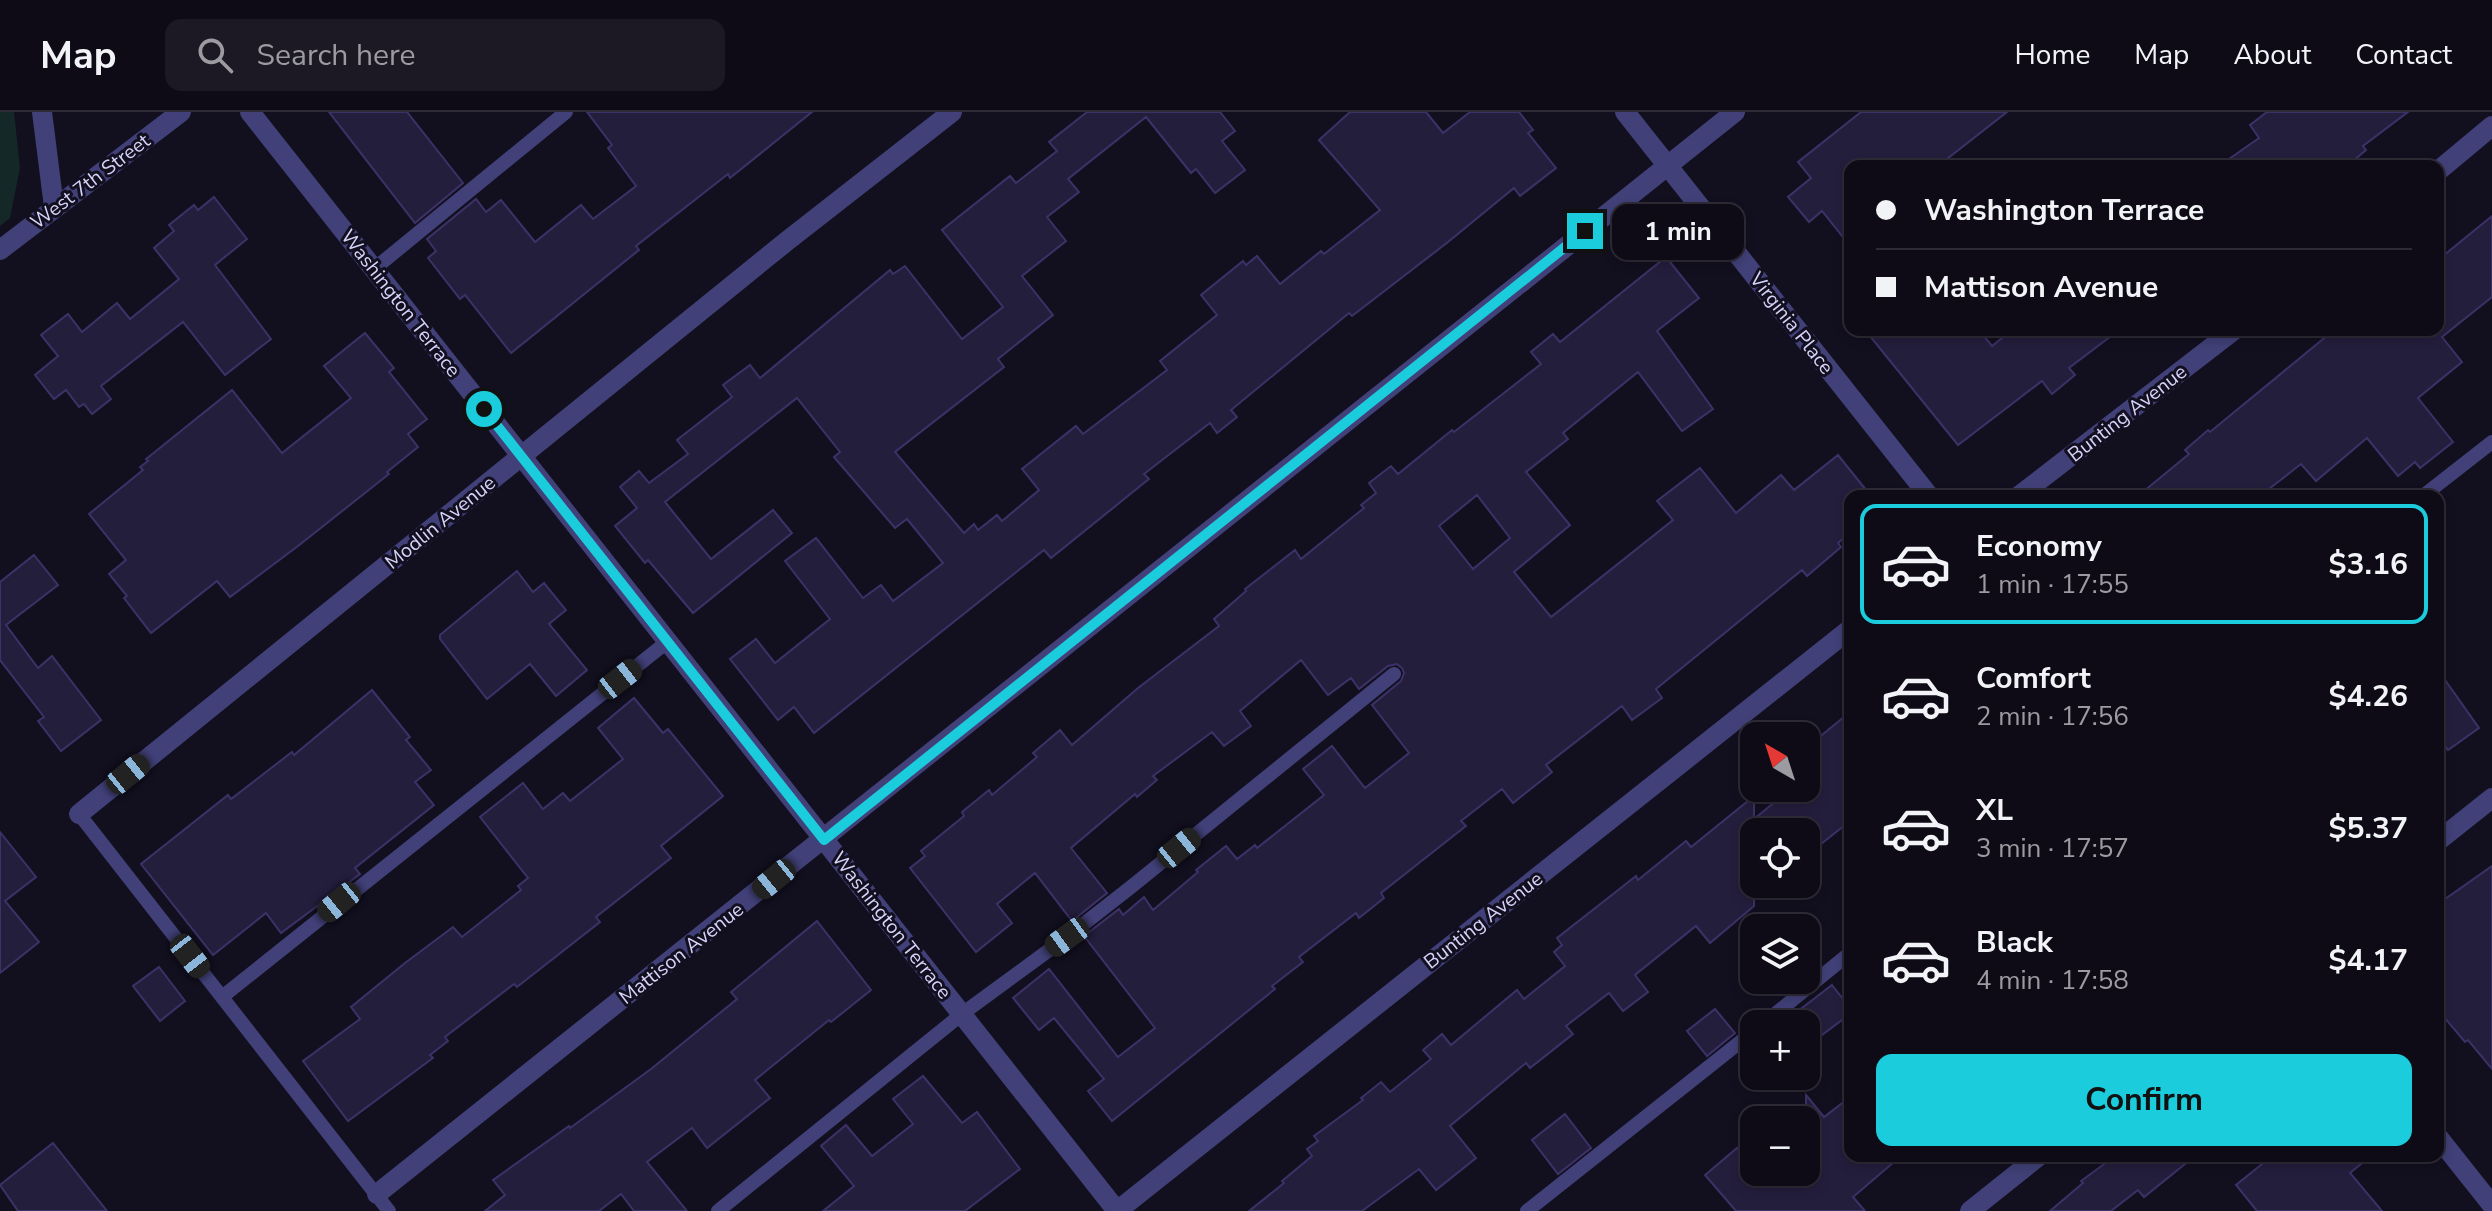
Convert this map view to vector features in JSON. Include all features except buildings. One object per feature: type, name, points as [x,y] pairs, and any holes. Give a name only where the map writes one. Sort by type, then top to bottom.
[{"type":"street","points":[[42,112],[54,207]]},
{"type":"street","name":"West 7th Street","points":[[0,250],[181,112]]},
{"type":"street","name":"Washington Terrace","points":[[250,112],[1117,1211]]},
{"type":"street","name":"Modlin Avenue","points":[[79,814],[787,241],[952,112]]},
{"type":"street","name":"Virginia Place","points":[[1625,112],[1924,490]]},
{"type":"street","name":"Mattison Avenue","points":[[383,1203],[824,840],[1735,112]]},
{"type":"street","points":[[2444,166],[2492,126]]},
{"type":"street","name":"Bunting Avenue","points":[[2027,490],[2226,336]]},
{"type":"street","name":"Bunting Avenue","points":[[1117,1211],[1844,634]]},
{"type":"street","points":[[2444,836],[2492,798]]},
{"type":"street","points":[[2444,1145],[2492,1205]]},
{"type":"street","points":[[1970,1211],[2031,1162]]},
{"type":"lane","points":[[374,269],[566,112]]},
{"type":"lane","points":[[2431,490],[2492,442]]},
{"type":"lane","points":[[222,997],[667,642]]},
{"type":"lane","points":[[718,1211],[962,1014],[1067,937],[1394,674]]},
{"type":"lane","points":[[79,814],[383,1203]]},
{"type":"lane","points":[[1780,1010],[1844,958]]},
{"type":"lane","points":[[1527,1211],[1740,1042]]},
{"type":"green space","points":[[0,112],[14,112],[20,168],[10,218],[0,226]]},
{"type":"route","points":[[484,409],[824,840],[1585,231]]}]
